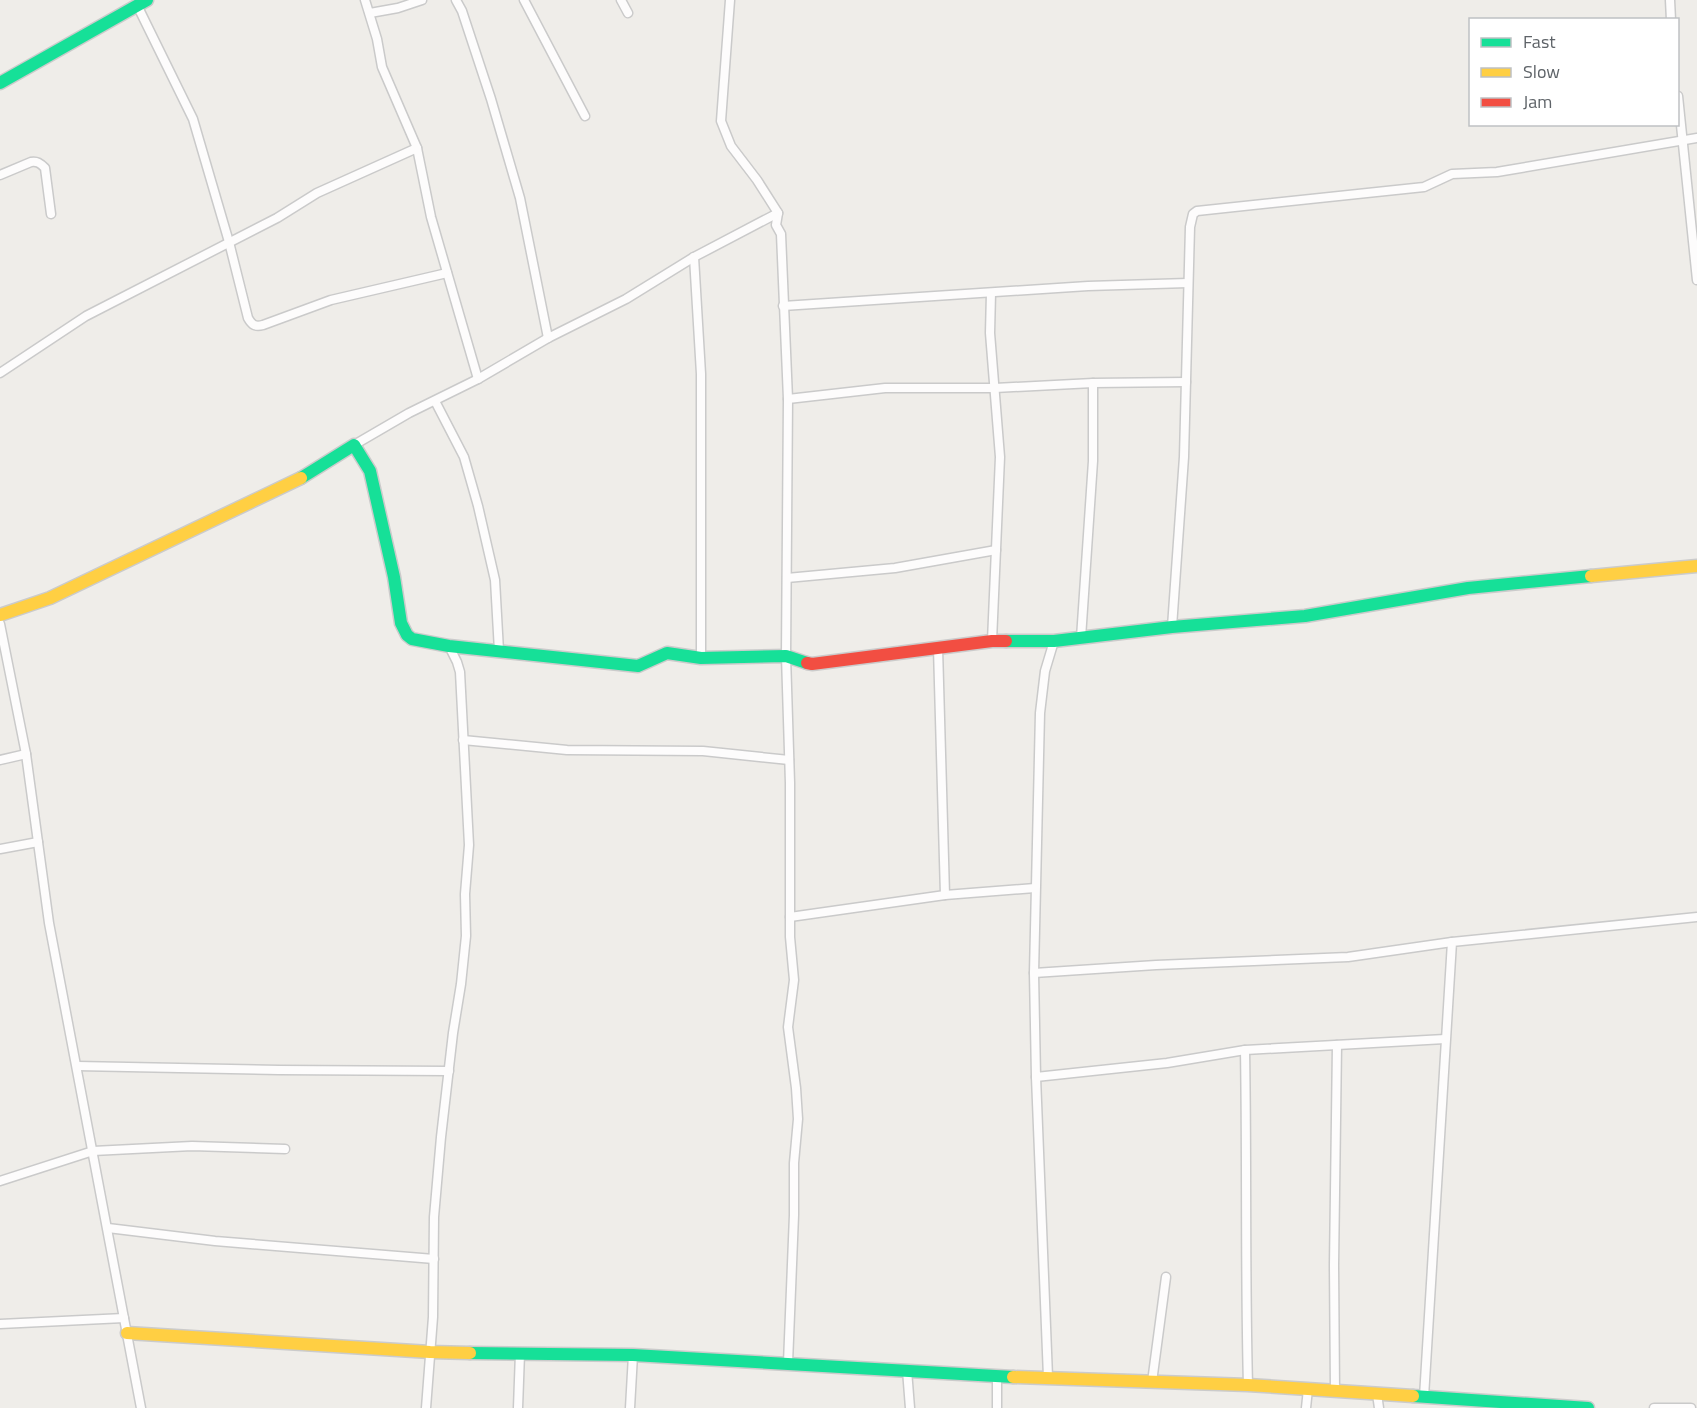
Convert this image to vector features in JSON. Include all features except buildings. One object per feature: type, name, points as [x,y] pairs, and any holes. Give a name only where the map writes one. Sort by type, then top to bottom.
[{"type":"street","points":[[365,0],[377,39],[382,68],[417,148],[431,217],[478,379]]},
{"type":"street","points":[[370,13],[398,8],[422,0]]},
{"type":"street","points":[[456,0],[491,99],[519,198],[548,338]]},
{"type":"street","points":[[524,0],[585,116]]},
{"type":"street","points":[[621,0],[628,13]]},
{"type":"street","points":[[730,0],[721,121],[731,146],[778,213],[776,225],[781,234],[788,399],[786,656],[789,916],[794,980],[788,1028],[798,1119],[794,1163],[788,1363]]},
{"type":"street","points":[[1670,0],[1671,18]]},
{"type":"street","points":[[0,83],[142,3],[193,119],[251,324],[256,326],[331,300],[447,273]]},
{"type":"street","points":[[1679,118],[1697,280]]},
{"type":"street","points":[[1172,627],[1184,457],[1191,219],[1197,211],[1424,187],[1452,174],[1497,172],[1697,138]]},
{"type":"street","points":[[0,374],[86,316],[277,218],[317,193],[417,148]]},
{"type":"street","points":[[0,175],[31,162],[36,162],[45,168],[51,214]]},
{"type":"street","points":[[0,615],[50,598],[306,476],[409,413],[478,379],[548,338],[626,299],[694,257],[778,213]]},
{"type":"street","points":[[694,257],[701,374],[701,658]]},
{"type":"street","points":[[783,306],[1188,283]]},
{"type":"street","points":[[991,293],[990,333],[1000,457],[992,641]]},
{"type":"street","points":[[788,399],[885,388],[994,388],[1093,383],[1186,382]]},
{"type":"street","points":[[1081,638],[1093,461],[1093,383]]},
{"type":"street","points":[[435,401],[464,457],[478,506],[495,579],[499,651]]},
{"type":"street","points":[[354,445],[370,471],[394,577],[401,623],[404,631],[412,639],[449,646],[638,666],[667,653],[701,658],[786,656],[812,663],[992,641],[1054,641],[1172,627],[1305,616],[1468,588],[1697,566]]},
{"type":"street","points":[[787,578],[895,568],[996,550]]},
{"type":"street","points":[[0,624],[26,754],[49,923],[141,1408]]},
{"type":"street","points":[[1048,1377],[1034,973],[1040,713],[1045,671],[1054,641]]},
{"type":"street","points":[[426,1408],[434,1217],[466,936],[465,894],[469,845],[460,672],[458,662],[449,646]]},
{"type":"street","points":[[938,648],[945,895]]},
{"type":"street","points":[[463,740],[567,750],[703,751],[789,760]]},
{"type":"street","points":[[0,760],[26,754]]},
{"type":"street","points":[[0,849],[38,842]]},
{"type":"street","points":[[789,916],[945,895],[1035,888]]},
{"type":"street","points":[[1034,973],[1348,957],[1452,942],[1697,917]]},
{"type":"street","points":[[1424,1397],[1452,942]]},
{"type":"street","points":[[1036,1077],[1167,1063],[1245,1050],[1445,1039]]},
{"type":"street","points":[[1335,1391],[1337,1045]]},
{"type":"street","points":[[1245,1050],[1247,1172],[1245,1280],[1248,1385]]},
{"type":"street","points":[[77,1066],[449,1071]]},
{"type":"street","points":[[0,1181],[93,1151],[192,1146],[285,1149]]},
{"type":"street","points":[[108,1228],[215,1241],[434,1259]]},
{"type":"street","points":[[1152,1382],[1166,1277]]},
{"type":"street","points":[[0,1324],[124,1318]]},
{"type":"street","points":[[127,1333],[430,1352],[633,1355],[997,1377],[1248,1385],[1424,1397],[1473,1404],[1588,1408]]},
{"type":"street","points":[[518,1408],[520,1353]]},
{"type":"street","points":[[630,1408],[633,1355]]},
{"type":"street","points":[[907,1370],[910,1408]]},
{"type":"street","points":[[997,1377],[997,1408]]},
{"type":"street","points":[[1306,1408],[1308,1389]]},
{"type":"street","points":[[1377,1394],[1379,1408]]},
{"type":"street","points":[[1660,1408],[1691,1408]]},
{"type":"traffic: fast","points":[[0,83],[147,0]]},
{"type":"traffic: fast","points":[[301,478],[354,445],[370,471],[394,577],[401,623],[407,635],[412,639],[449,646],[638,666],[667,653],[701,658],[786,656],[807,663]]},
{"type":"traffic: fast","points":[[1006,641],[1054,641],[1172,627],[1305,616],[1468,588],[1591,576]]},
{"type":"traffic: fast","points":[[470,1353],[633,1355],[1013,1377]]},
{"type":"traffic: fast","points":[[1413,1396],[1588,1408]]},
{"type":"traffic: slow","points":[[0,615],[50,598],[301,478]]},
{"type":"traffic: slow","points":[[1591,576],[1697,566]]},
{"type":"traffic: slow","points":[[127,1333],[470,1353]]},
{"type":"traffic: slow","points":[[1013,1377],[1248,1385],[1413,1396]]},
{"type":"traffic: jam","points":[[807,663],[1006,641]]}]
